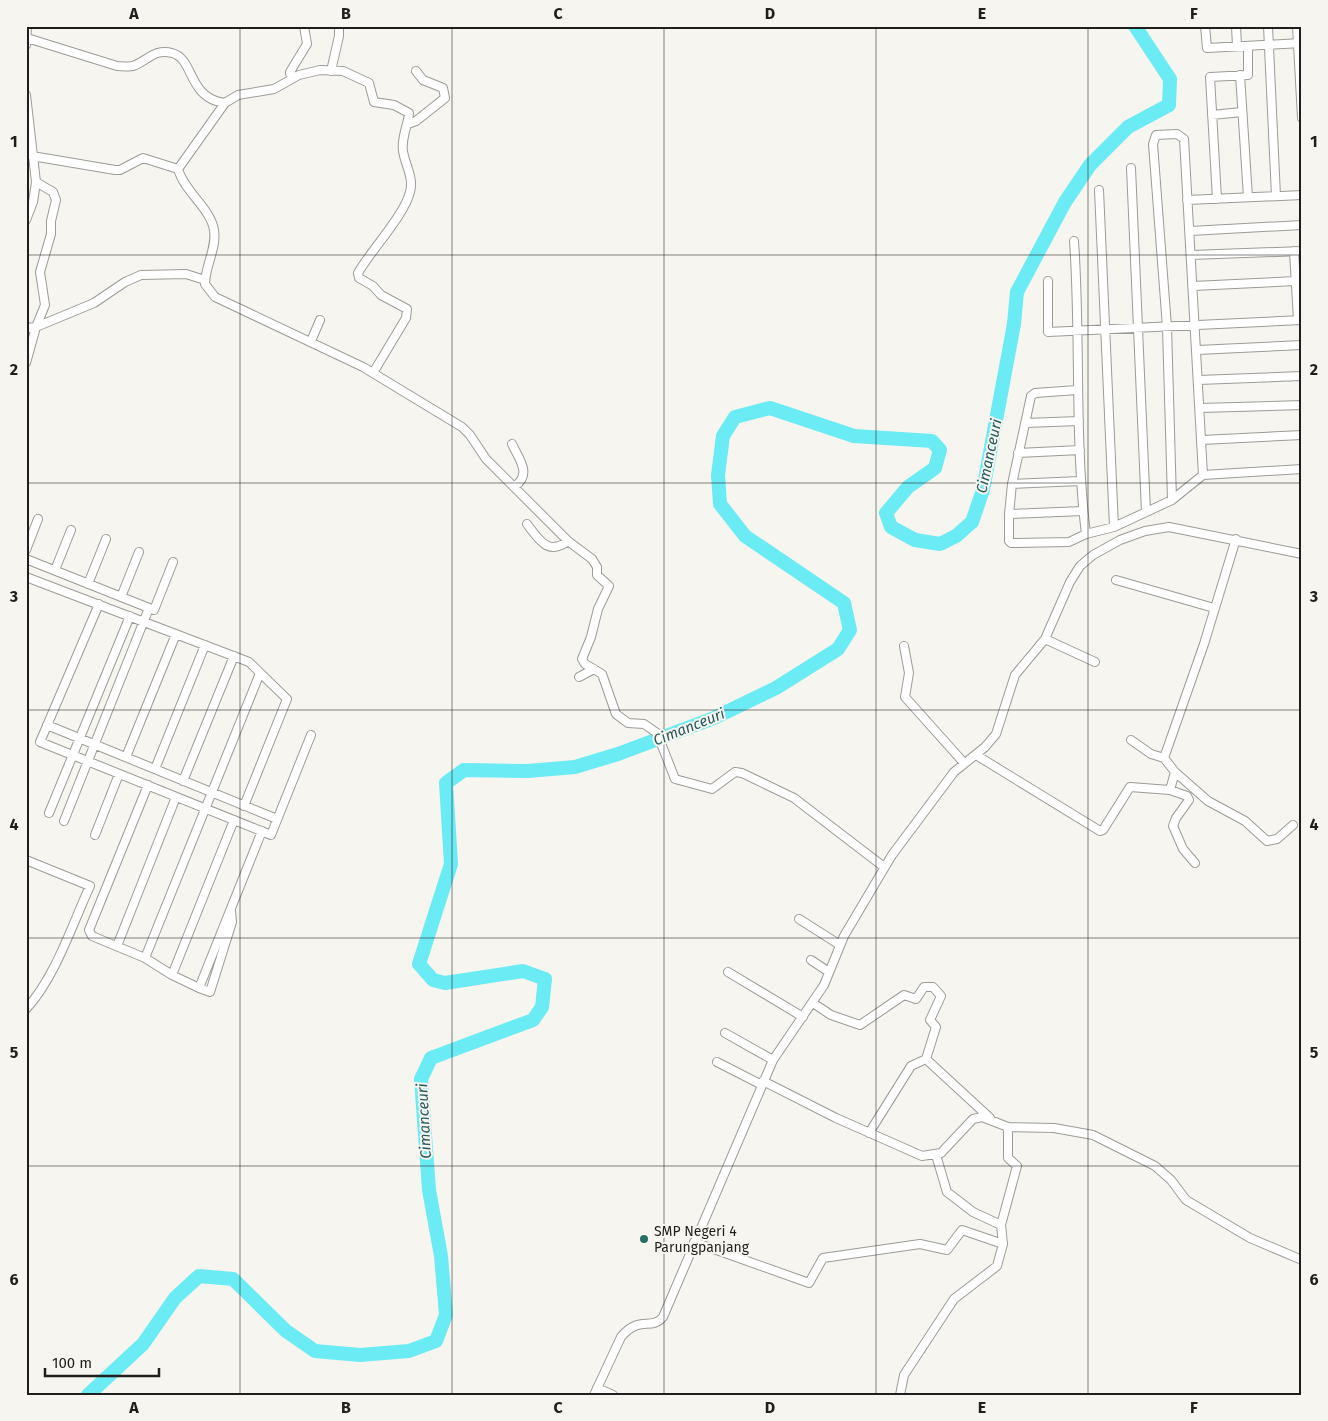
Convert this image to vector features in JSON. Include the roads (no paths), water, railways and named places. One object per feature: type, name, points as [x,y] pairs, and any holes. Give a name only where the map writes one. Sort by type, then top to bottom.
[{"type":"street","points":[[26,45],[27,26]]},
{"type":"street","points":[[295,77],[290,72],[307,44],[304,26]]},
{"type":"street","points":[[331,71],[339,36],[338,26]]},
{"type":"street","points":[[1205,26],[1207,48],[1300,43]]},
{"type":"street","points":[[1236,26],[1237,46]]},
{"type":"street","points":[[1268,26],[1276,196]]},
{"type":"street","points":[[1297,26],[1300,43],[1302,118]]},
{"type":"street","points":[[27,38],[117,66],[132,67],[157,52],[171,52],[180,56],[199,90],[211,101],[225,103]]},
{"type":"street","points":[[1217,199],[1210,77],[1248,75],[1248,46]]},
{"type":"street","points":[[178,170],[225,103],[238,95],[248,92],[274,89],[295,77],[314,71],[343,71],[369,83],[374,102],[394,105],[409,113],[403,150],[412,182],[410,194],[391,226],[358,273],[359,278],[373,286],[381,295],[407,309],[406,318],[373,373]]},
{"type":"street","points":[[408,124],[416,121],[445,98],[443,88],[423,80],[416,72]]},
{"type":"street","points":[[1240,75],[1248,197]]},
{"type":"street","points":[[26,95],[36,182],[35,195],[26,220]]},
{"type":"street","points":[[1212,115],[1242,112]]},
{"type":"street","points":[[1172,500],[1167,327],[1153,144],[1156,135],[1177,134],[1183,137],[1196,325],[1203,475]]},
{"type":"street","points":[[32,156],[115,170],[120,170],[142,158],[178,170]]},
{"type":"street","points":[[1131,168],[1146,512]]},
{"type":"street","points":[[178,170],[181,180],[210,219],[214,228],[214,240],[205,280],[207,290],[214,297],[311,341],[373,373],[462,428],[470,435],[483,456],[568,541],[592,559],[597,567],[597,575],[609,585],[598,609],[591,637],[581,656],[584,662],[602,674],[616,714],[628,723],[644,724],[656,733],[663,745],[674,777],[679,781],[712,789],[735,772],[742,773],[794,798],[884,868]]},
{"type":"street","points":[[26,363],[36,327],[45,305],[40,272],[51,234],[51,221],[56,200],[53,192],[36,182]]},
{"type":"street","points":[[1099,190],[1114,527]]},
{"type":"street","points":[[1187,200],[1302,195]]},
{"type":"street","points":[[1190,231],[1302,225]]},
{"type":"street","points":[[1074,241],[1077,288],[1077,390],[1081,481],[1086,534]]},
{"type":"street","points":[[1048,281],[1047,331],[1076,332],[1300,320],[1296,280],[1298,251],[1191,255]]},
{"type":"street","points":[[26,328],[36,327],[94,303],[124,282],[141,275],[186,274],[205,280]]},
{"type":"street","points":[[1193,286],[1296,280]]},
{"type":"street","points":[[311,341],[320,320]]},
{"type":"street","points":[[1197,350],[1302,345]]},
{"type":"street","points":[[1198,380],[1302,376]]},
{"type":"street","points":[[1077,390],[1032,394],[1012,484],[1009,541],[1014,544],[1069,542],[1086,534],[1114,527],[1172,500],[1203,475],[1302,468]]},
{"type":"street","points":[[1200,408],[1302,405]]},
{"type":"street","points":[[1026,423],[1079,421]]},
{"type":"street","points":[[1202,440],[1302,435]]},
{"type":"street","points":[[512,444],[524,475],[523,480],[515,486]]},
{"type":"street","points":[[1018,453],[1080,450]]},
{"type":"street","points":[[1012,484],[1081,481]]},
{"type":"street","points":[[1009,514],[1083,511]]},
{"type":"street","points":[[26,550],[38,519]]},
{"type":"street","points":[[527,524],[550,548],[559,548],[568,541]]},
{"type":"street","points":[[613,1395],[595,1391],[621,1337],[628,1329],[635,1324],[654,1324],[663,1318],[773,1060],[812,1003],[829,972],[840,945],[884,868],[941,788],[964,763],[992,740],[1000,726],[1015,675],[1045,639],[1070,582],[1080,566],[1093,554],[1120,540],[1151,529],[1169,527],[1302,554]]},
{"type":"street","points":[[55,570],[71,530]]},
{"type":"street","points":[[88,584],[106,539]]},
{"type":"street","points":[[1164,758],[1236,540]]},
{"type":"street","points":[[121,597],[140,552]]},
{"type":"street","points":[[26,559],[154,610],[173,562]]},
{"type":"street","points":[[26,576],[249,662],[287,699],[244,806]]},
{"type":"street","points":[[1116,580],[1214,608]]},
{"type":"street","points":[[99,604],[40,742],[271,835],[311,734]]},
{"type":"street","points":[[64,821],[148,608]]},
{"type":"street","points":[[48,814],[130,616]]},
{"type":"street","points":[[126,757],[176,634]]},
{"type":"street","points":[[1045,639],[1094,662]]},
{"type":"street","points":[[155,769],[205,645]]},
{"type":"street","points":[[904,646],[909,673],[905,697],[964,763]]},
{"type":"street","points":[[184,781],[234,656]]},
{"type":"street","points":[[580,677],[594,669]]},
{"type":"street","points":[[145,958],[260,673]]},
{"type":"street","points":[[47,725],[277,820]]},
{"type":"street","points":[[1131,740],[1141,744],[1151,754],[1164,758],[1175,772],[1208,801],[1245,821],[1267,841],[1277,838],[1293,825]]},
{"type":"street","points":[[976,755],[1100,831],[1103,830],[1130,787],[1170,790],[1189,799],[1173,826],[1183,849],[1195,863]]},
{"type":"street","points":[[1170,790],[1175,772]]},
{"type":"street","points":[[95,835],[120,774]]},
{"type":"street","points":[[148,786],[89,930],[92,936],[145,958],[172,975],[199,988],[262,831]]},
{"type":"street","points":[[117,946],[176,797]]},
{"type":"street","points":[[172,975],[234,820]]},
{"type":"street","points":[[26,860],[90,886],[54,966],[35,1000],[26,1010]]},
{"type":"street","points":[[799,918],[840,945]]},
{"type":"street","points":[[812,960],[829,972]]},
{"type":"street","points":[[728,972],[803,1017]]},
{"type":"street","points":[[812,1003],[832,1015],[860,1025],[904,995],[916,999],[924,987],[933,987],[941,996],[930,1020],[936,1027],[926,1059],[911,1066],[869,1133]]},
{"type":"street","points":[[725,1033],[773,1060]]},
{"type":"street","points":[[926,1059],[994,1122]]},
{"type":"street","points":[[717,1062],[922,1156],[941,1153],[974,1118],[982,1117],[1008,1127],[1054,1128],[1093,1135],[1155,1166],[1171,1180],[1186,1200],[1250,1238],[1302,1260]]},
{"type":"street","points":[[900,1395],[904,1376],[954,1299],[997,1266],[1003,1244],[1001,1225],[1017,1166],[1008,1158],[1008,1127]]},
{"type":"street","points":[[936,1155],[947,1192],[973,1212],[1001,1225]]},
{"type":"street","points":[[694,1242],[809,1283],[823,1258],[920,1244],[947,1250],[962,1230],[1003,1244]]},
{"type":"waterway","name":"Cimanceuri","points":[[88,1395],[143,1344],[175,1298],[199,1276],[233,1279],[286,1331],[315,1351],[360,1355],[409,1351],[436,1341],[446,1315],[441,1256],[429,1190],[421,1079],[431,1058],[533,1020],[542,1007],[545,979],[523,971],[445,983],[433,980],[419,964],[451,864],[446,783],[464,770],[528,771],[575,767],[618,754],[714,718],[776,688],[838,649],[850,630],[844,603],[745,536],[720,504],[718,475],[723,436],[735,417],[770,408],[854,436],[932,441],[940,450],[935,468],[908,487],[886,513],[891,527],[915,540],[940,544],[956,536],[972,522],[983,490],[1014,324],[1017,292],[1065,202],[1090,165],[1128,127],[1169,105],[1170,79],[1135,26]]},
{"type":"place","name":"SMP Negeri 4 Parungpanjang","points":[[644,1239]]}]
